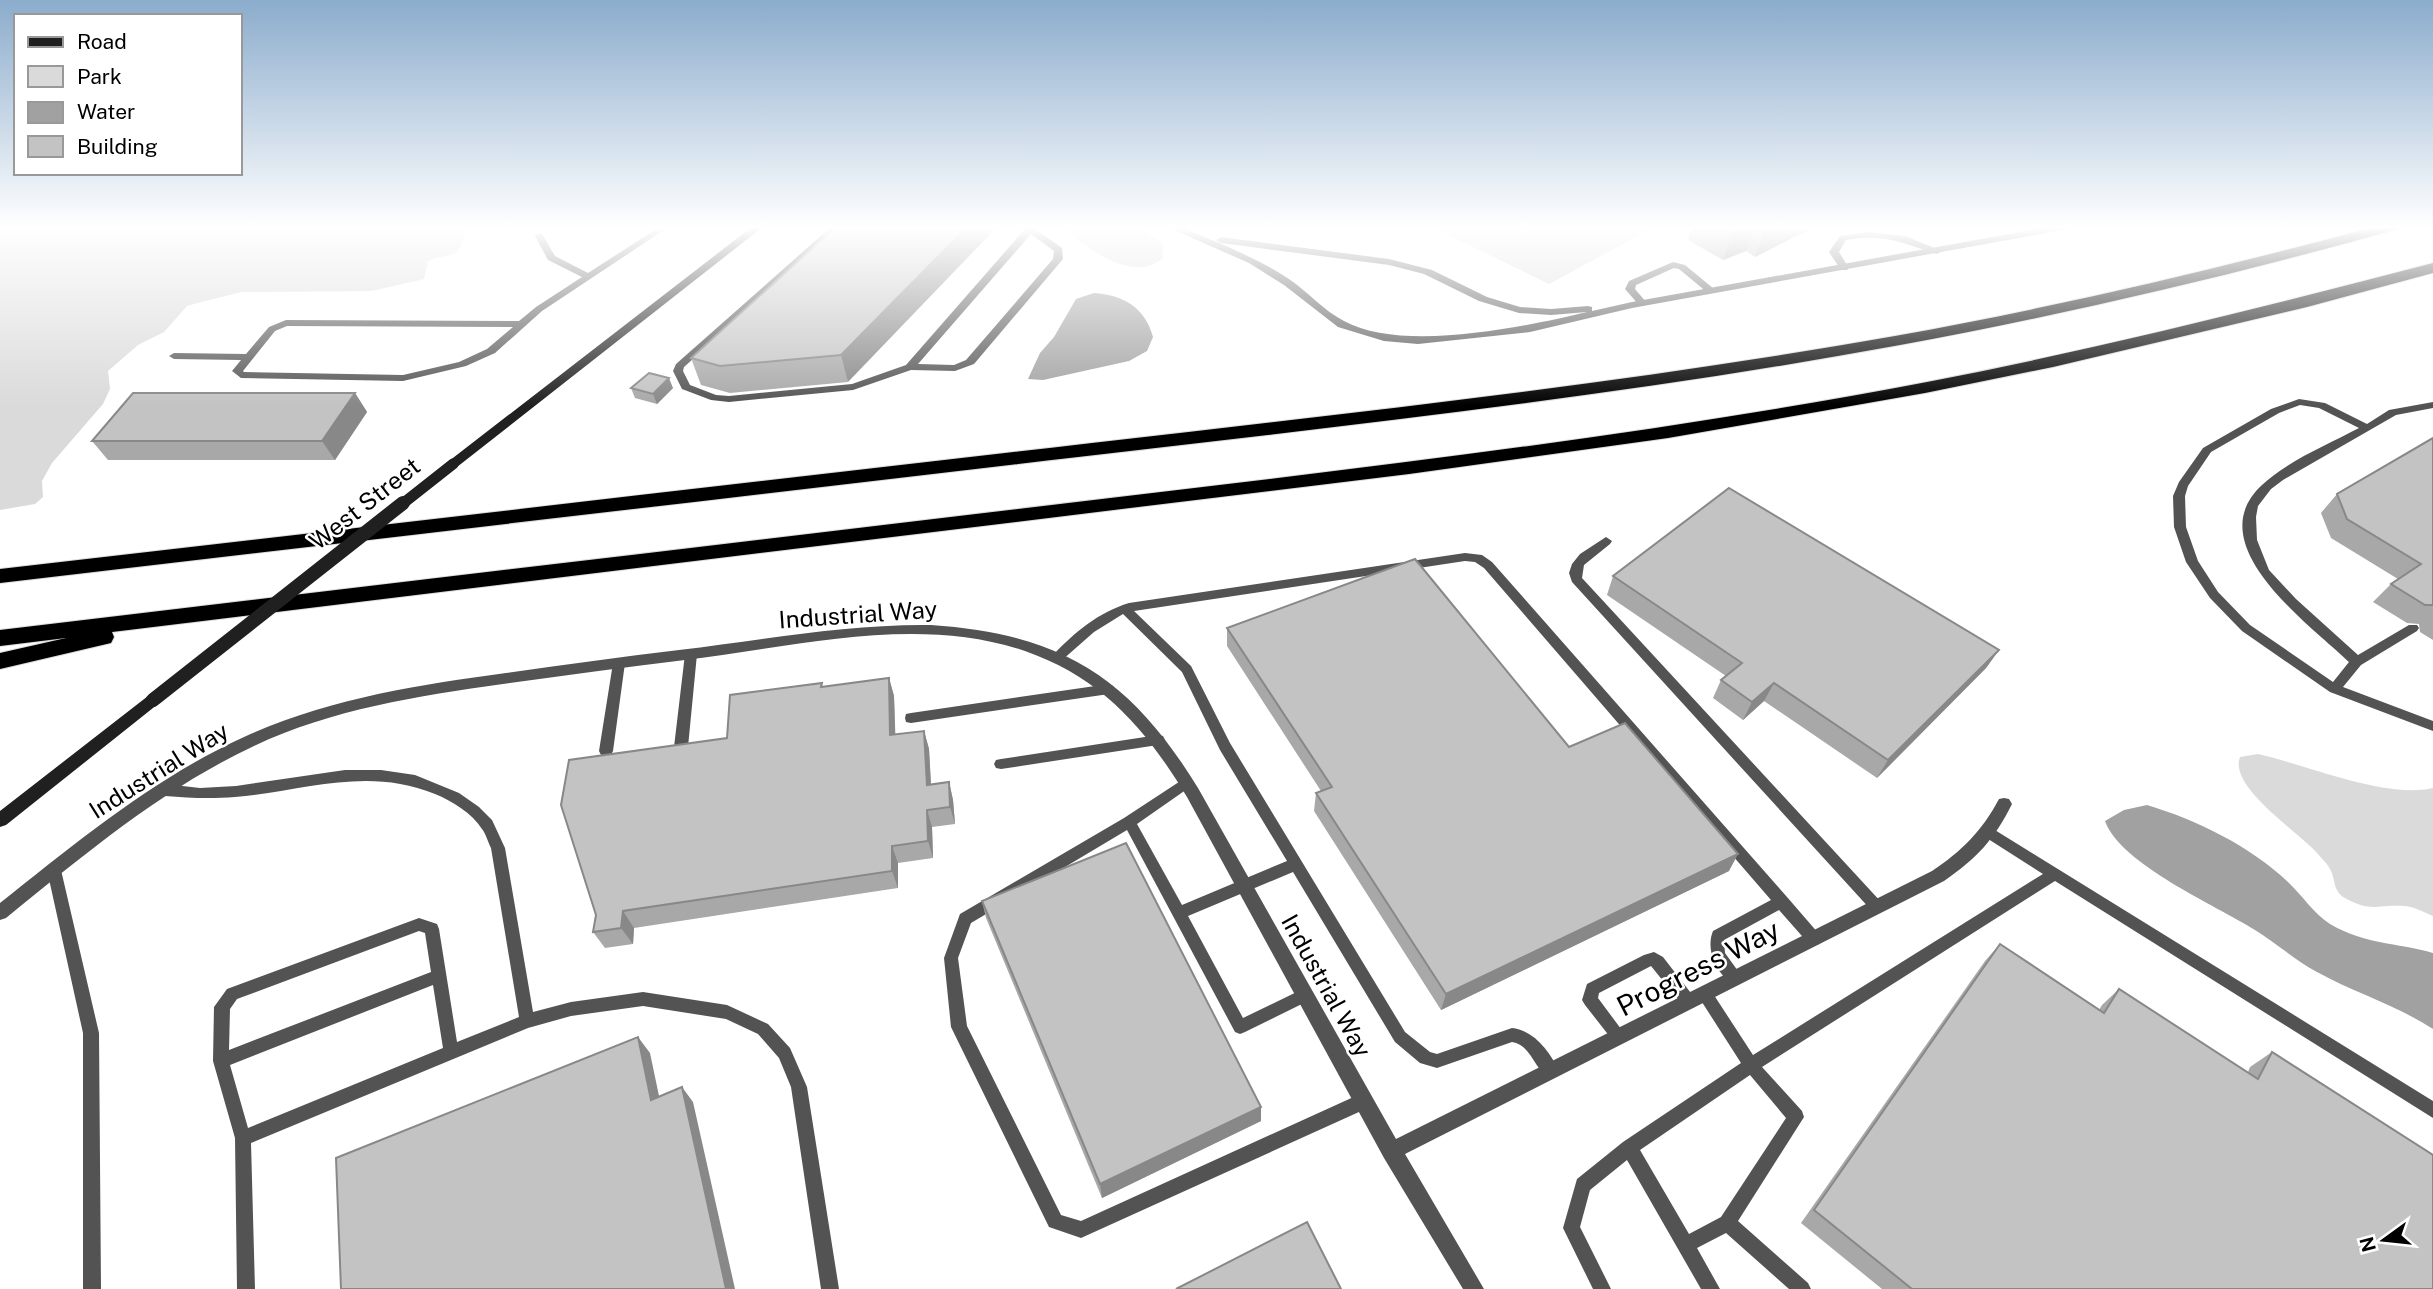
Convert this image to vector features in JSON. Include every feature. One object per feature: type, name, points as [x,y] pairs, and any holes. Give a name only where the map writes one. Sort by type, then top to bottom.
[{"type":"highway","points":[[0,576],[1408,413],[1600,388],[1840,349],[2026,314],[2154,286]]},
{"type":"highway","points":[[0,638],[1409,468],[1666,432],[1891,394],[2061,360],[2254,316],[2365,286]]},
{"type":"highway","points":[[0,661],[214,612]]},
{"type":"main road","name":"West Street","points":[[0,820],[682,286]]},
{"type":"street","points":[[1291,286],[1336,322],[1365,333],[1392,339],[1452,340],[1530,329],[1637,304],[1739,286]]},
{"type":"street","points":[[1457,286],[1483,299],[1519,310],[1551,312],[1637,304]]},
{"type":"street","name":"Industrial Way","points":[[0,913],[54,870],[165,790],[251,741],[330,712],[451,686],[832,637],[936,630],[993,637],[1057,658],[1108,689],[1135,713],[1158,740],[1244,887],[1391,1151],[1474,1289]]},
{"type":"street","name":"Progress Way","points":[[1391,1151],[1949,869],[1972,854],[1990,833],[2004,804]]},
{"type":"lane","points":[[523,324],[286,323],[275,327],[237,368],[238,373],[416,376],[477,359],[574,286]]},
{"type":"lane","points":[[770,286],[680,366],[678,371],[686,387],[715,398],[729,399],[851,387],[910,367],[955,368],[974,359],[1035,286]]},
{"type":"lane","points":[[910,367],[978,286]]},
{"type":"lane","points":[[1631,286],[1637,304]]},
{"type":"lane","points":[[1705,286],[1711,291]]},
{"type":"lane","points":[[174,356],[247,357]]},
{"type":"lane","points":[[2367,428],[2320,405],[2299,402],[2275,411],[2207,450],[2183,485],[2179,496],[2180,527],[2192,562],[2214,595],[2246,628],[2334,689],[2433,726]]},
{"type":"lane","points":[[2357,662],[2269,579],[2252,546],[2249,518],[2257,497],[2282,476],[2393,412],[2433,405]]},
{"type":"lane","points":[[1606,541],[1576,565],[1576,579],[1877,907]]},
{"type":"lane","points":[[1057,658],[1072,642],[1125,609],[1451,559],[1478,558],[1488,565],[1814,939]]},
{"type":"lane","points":[[1125,609],[1187,669],[1225,746],[1400,1037],[1426,1058],[1437,1061],[1512,1035],[1520,1035],[1529,1041],[1551,1071]]},
{"type":"lane","points":[[2334,689],[2357,662],[2413,628]]},
{"type":"lane","points":[[681,747],[691,654]]},
{"type":"lane","points":[[606,751],[620,663]]},
{"type":"lane","points":[[911,718],[1108,689]]},
{"type":"lane","points":[[1001,764],[1158,740]]},
{"type":"lane","points":[[165,790],[184,794],[211,794],[367,775],[406,779],[440,789],[466,803],[487,824],[498,848],[527,1021]]},
{"type":"lane","points":[[1185,783],[1129,822],[965,919],[951,958],[958,1027],[1055,1222],[1081,1230],[1364,1101]]},
{"type":"lane","points":[[1129,822],[1240,1027],[1305,995]]},
{"type":"lane","points":[[1990,833],[2433,1110]]},
{"type":"lane","points":[[1179,913],[1296,864]]},
{"type":"lane","points":[[54,870],[91,1033],[92,1289]]},
{"type":"lane","points":[[1602,1289],[1571,1228],[1583,1185],[1629,1148],[1751,1065],[2055,874]]},
{"type":"lane","points":[[1736,978],[1717,954],[1715,944],[1718,936],[1782,901]]},
{"type":"lane","points":[[246,1289],[243,1138],[221,1061],[222,1007],[232,994],[419,924],[432,929],[451,1052]]},
{"type":"lane","points":[[1619,1037],[1590,1000],[1592,989],[1654,959],[1697,998],[1797,1117],[1727,1223],[1686,1245]]},
{"type":"lane","points":[[221,1061],[440,975]]},
{"type":"lane","points":[[243,1138],[527,1021],[571,1009],[643,999],[727,1012],[763,1029],[785,1053],[799,1087],[830,1289]]},
{"type":"lane","points":[[1629,1148],[1711,1289]]},
{"type":"lane","points":[[1727,1223],[1802,1289]]},
{"type":"green space","points":[[0,286],[393,286],[372,291],[242,292],[187,306],[164,332],[138,345],[108,371],[110,389],[103,404],[52,463],[42,481],[43,497],[35,504],[0,510]]},
{"type":"green space","points":[[2258,754],[2369,785],[2392,789],[2433,788],[2433,916],[2407,906],[2362,905],[2341,895],[2325,862],[2268,809],[2245,782],[2239,769],[2240,757]]},
{"type":"water","points":[[1094,293],[1114,296],[1138,310],[1153,337],[1147,351],[1129,361],[1043,380],[1028,379],[1040,353],[1054,337],[1076,299]]},
{"type":"water","points":[[2147,805],[2204,826],[2240,846],[2273,869],[2319,915],[2343,931],[2368,940],[2433,953],[2433,1029],[2317,972],[2255,930],[2171,883],[2129,853],[2114,837],[2105,821],[2124,810]]},
{"type":"building","points":[[770,286],[909,286],[841,355],[720,366],[691,358]]},
{"type":"building","points":[[649,373],[669,378],[653,394],[631,388]]},
{"type":"building","points":[[133,393],[355,393],[322,441],[92,441]]},
{"type":"building","points":[[2433,438],[2433,605],[2425,605],[2391,584],[2421,564],[2347,519],[2337,494]]},
{"type":"building","points":[[1729,488],[1999,650],[1888,760],[1774,683],[1752,702],[1721,680],[1742,663],[1613,576]]},
{"type":"building","points":[[1415,559],[1569,747],[1625,723],[1738,854],[1446,994],[1316,793],[1332,787],[1227,628]]},
{"type":"building","points":[[889,678],[890,735],[924,731],[927,785],[949,782],[950,807],[927,810],[928,841],[892,846],[892,871],[623,911],[621,928],[593,932],[596,915],[561,805],[569,760],[727,738],[730,695],[822,683],[821,687]]},
{"type":"building","points":[[1126,843],[1261,1107],[1100,1184],[982,901]]},
{"type":"building","points":[[2000,944],[2104,1013],[2119,989],[2258,1079],[2272,1052],[2433,1155],[2433,1289],[1912,1289],[1814,1210]]},
{"type":"building","points":[[638,1037],[651,1100],[682,1087],[726,1289],[341,1289],[336,1158]]},
{"type":"building","points":[[1307,1222],[1341,1289],[1176,1289]]}]
